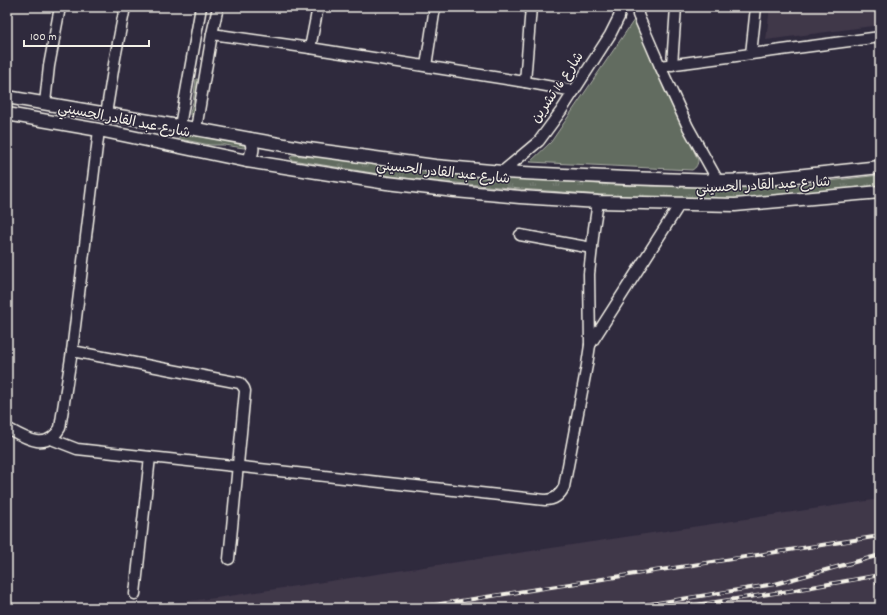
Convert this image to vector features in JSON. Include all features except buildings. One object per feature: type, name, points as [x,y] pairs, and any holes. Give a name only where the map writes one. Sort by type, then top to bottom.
[{"type":"main road","name":"شارع عبد القادر الحسيني","points":[[7,97],[301,148],[435,166],[502,172],[718,181],[758,180],[880,167]]},
{"type":"main road","name":"شارع عبد القادر الحسيني","points":[[7,114],[99,130],[275,166],[387,183],[520,197],[598,202],[734,205],[880,192]]},
{"type":"main road","points":[[247,161],[253,151],[250,139]]},
{"type":"main road","points":[[275,166],[273,159],[274,152],[281,144]]},
{"type":"street","points":[[45,103],[49,66],[60,7]]},
{"type":"street","points":[[106,114],[125,7]]},
{"type":"street","points":[[180,126],[201,7]]},
{"type":"street","points":[[196,129],[218,7]]},
{"type":"street","points":[[310,48],[318,7]]},
{"type":"street","points":[[426,66],[435,7]]},
{"type":"street","points":[[526,82],[531,7]]},
{"type":"street","name":"شارع 16 تشرين","points":[[502,172],[539,141],[561,111],[610,35],[622,7]]},
{"type":"street","points":[[638,7],[638,15],[688,127],[718,181]]},
{"type":"street","points":[[672,65],[676,7]]},
{"type":"street","points":[[751,54],[756,7]]},
{"type":"street","points":[[212,34],[426,66],[574,91]]},
{"type":"street","points":[[660,66],[880,37]]},
{"type":"street","points":[[7,428],[33,441],[39,442],[51,439],[60,428],[62,422],[99,130]]},
{"type":"street","points":[[51,439],[77,449],[544,500],[553,499],[560,494],[564,487],[588,365],[590,346],[589,274],[598,202]]},
{"type":"street","points":[[590,346],[680,204]]},
{"type":"street","points":[[520,235],[592,248]]},
{"type":"street","points":[[72,351],[240,383],[244,388],[245,392],[229,559]]},
{"type":"street","points":[[135,594],[150,457]]},
{"type":"shaded area","points":[[770,7],[880,7],[880,25],[766,40]]},
{"type":"shaded area","points":[[880,499],[880,608],[125,608],[216,598]]},
{"type":"green space","points":[[634,20],[698,160],[696,167],[692,170],[530,162],[551,142]]},
{"type":"green space","points":[[196,79],[202,80],[194,117],[192,117],[190,112]]},
{"type":"green space","points":[[178,131],[245,144],[246,147],[210,145],[180,139]]},
{"type":"green space","points":[[292,155],[314,157],[323,156],[398,168],[492,177],[614,185],[727,188],[795,185],[880,175],[880,186],[734,199],[617,196],[404,178],[292,160],[290,158]]},
{"type":"railway","points":[[415,608],[880,536]]},
{"type":"railway","points":[[626,608],[775,584],[880,555]]},
{"type":"railway","points":[[675,608],[789,591],[880,575]]}]
